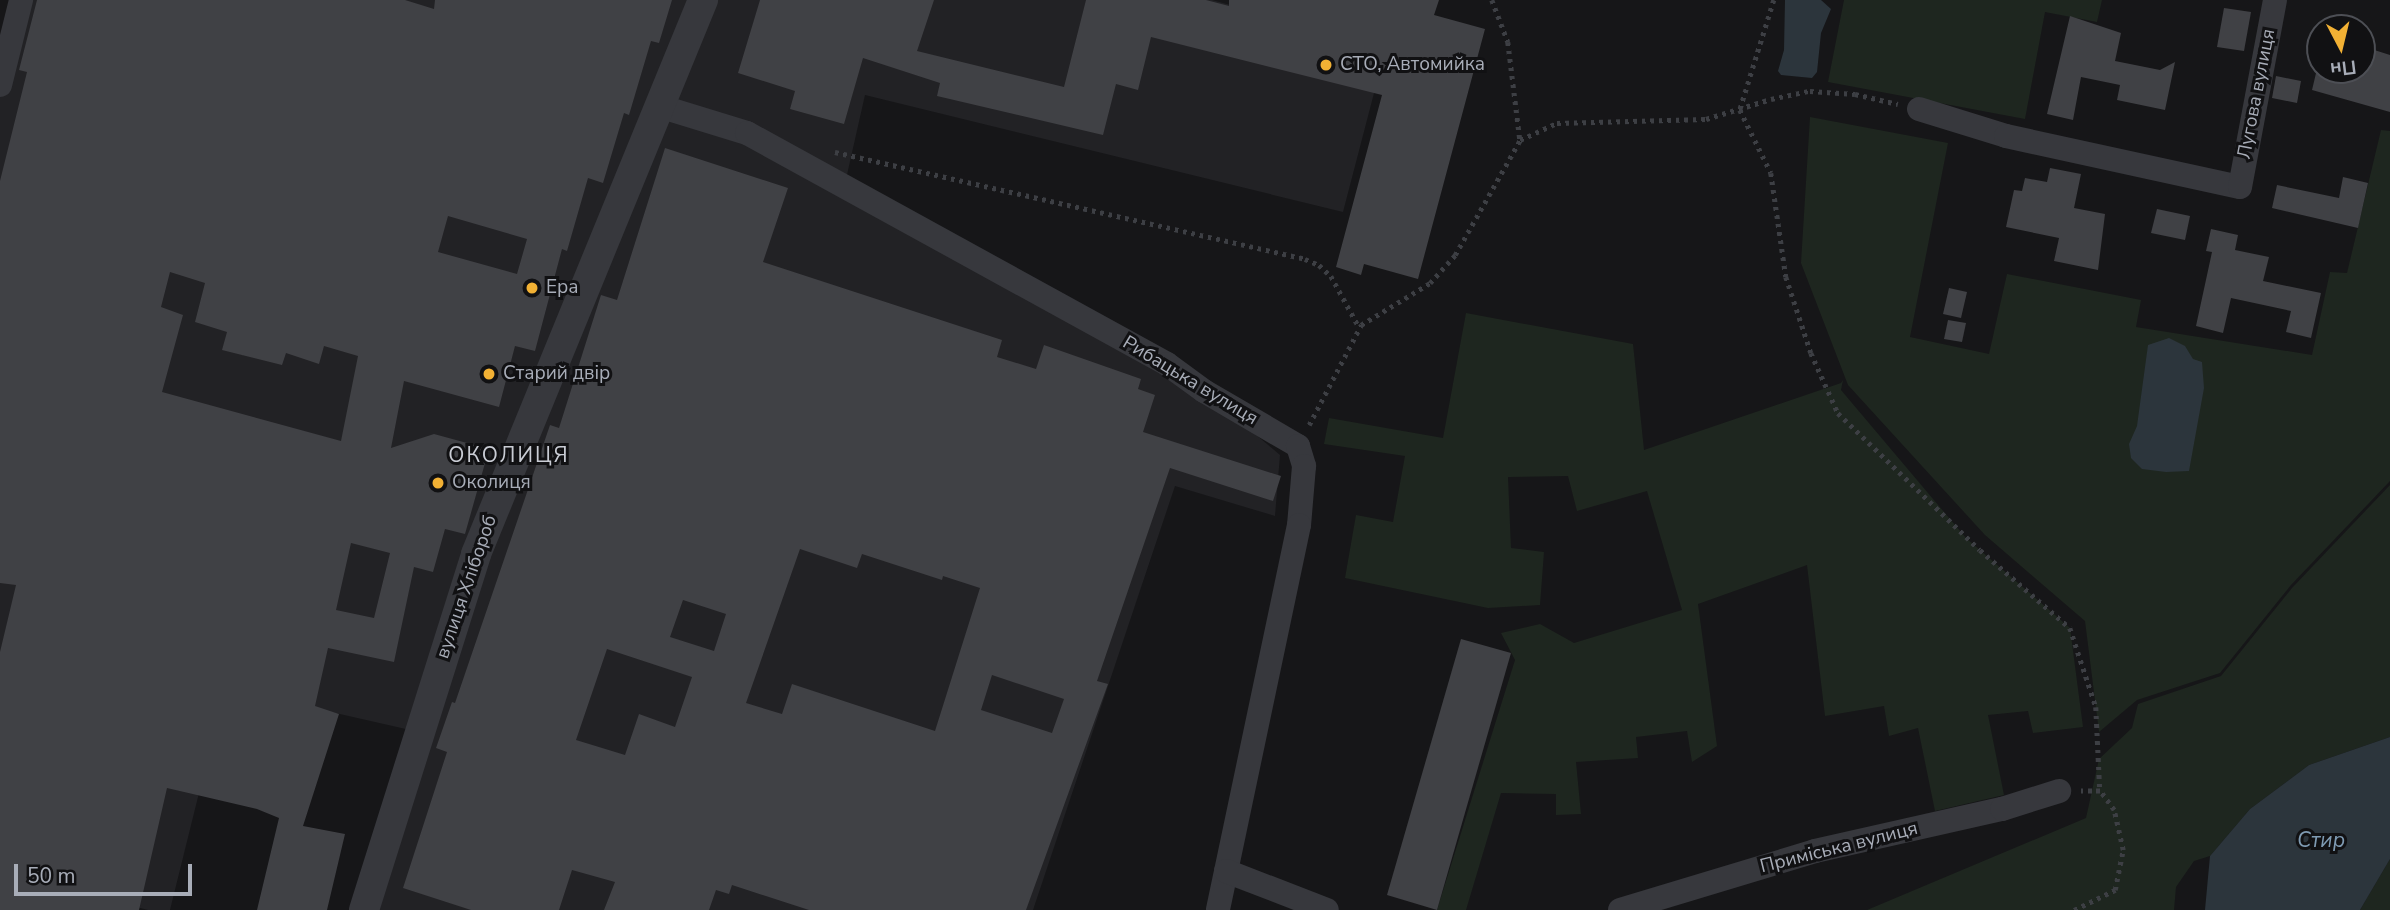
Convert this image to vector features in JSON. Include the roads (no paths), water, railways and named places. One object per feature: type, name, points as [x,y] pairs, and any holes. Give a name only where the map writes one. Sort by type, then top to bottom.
[{"type":"street","points":[[0,85],[21,0]]},
{"type":"street","name":"вулиця Хлібороб","points":[[364,910],[475,554],[703,0]]},
{"type":"street","name":"Лугова вулиця","points":[[1919,109],[2006,136],[2239,187],[2275,0]]},
{"type":"street","name":"Рибацька вулиця","points":[[659,106],[747,133],[1167,364],[1204,391],[1298,446],[1304,466],[1299,525],[1226,871]]},
{"type":"street","name":"Приміська вулиця","points":[[1620,910],[1815,851],[2002,809],[2059,791]]},
{"type":"street","points":[[1218,910],[1226,871],[1327,910]]},
{"type":"water","points":[[1785,0],[1821,0],[1831,9],[1821,33],[1817,72],[1812,78],[1781,75],[1778,71],[1784,50]]},
{"type":"water","points":[[2169,338],[2185,346],[2193,359],[2202,362],[2204,388],[2189,471],[2142,469],[2131,458],[2129,444],[2137,426],[2148,345]]},
{"type":"water","name":"Стир","points":[[2390,737],[2390,859],[2360,910],[2205,910],[2210,856],[2250,809],[2309,765]]},
{"type":"place","name":"СТО, Автомийка","points":[[1326,65]]},
{"type":"place","name":"Ера","points":[[532,288]]},
{"type":"place","name":"Старий двір","points":[[489,374]]},
{"type":"place","name":"Околиця","points":[[438,483]]},
{"type":"district","name":"ОКОЛИЦЯ","points":[[509,455]]}]
